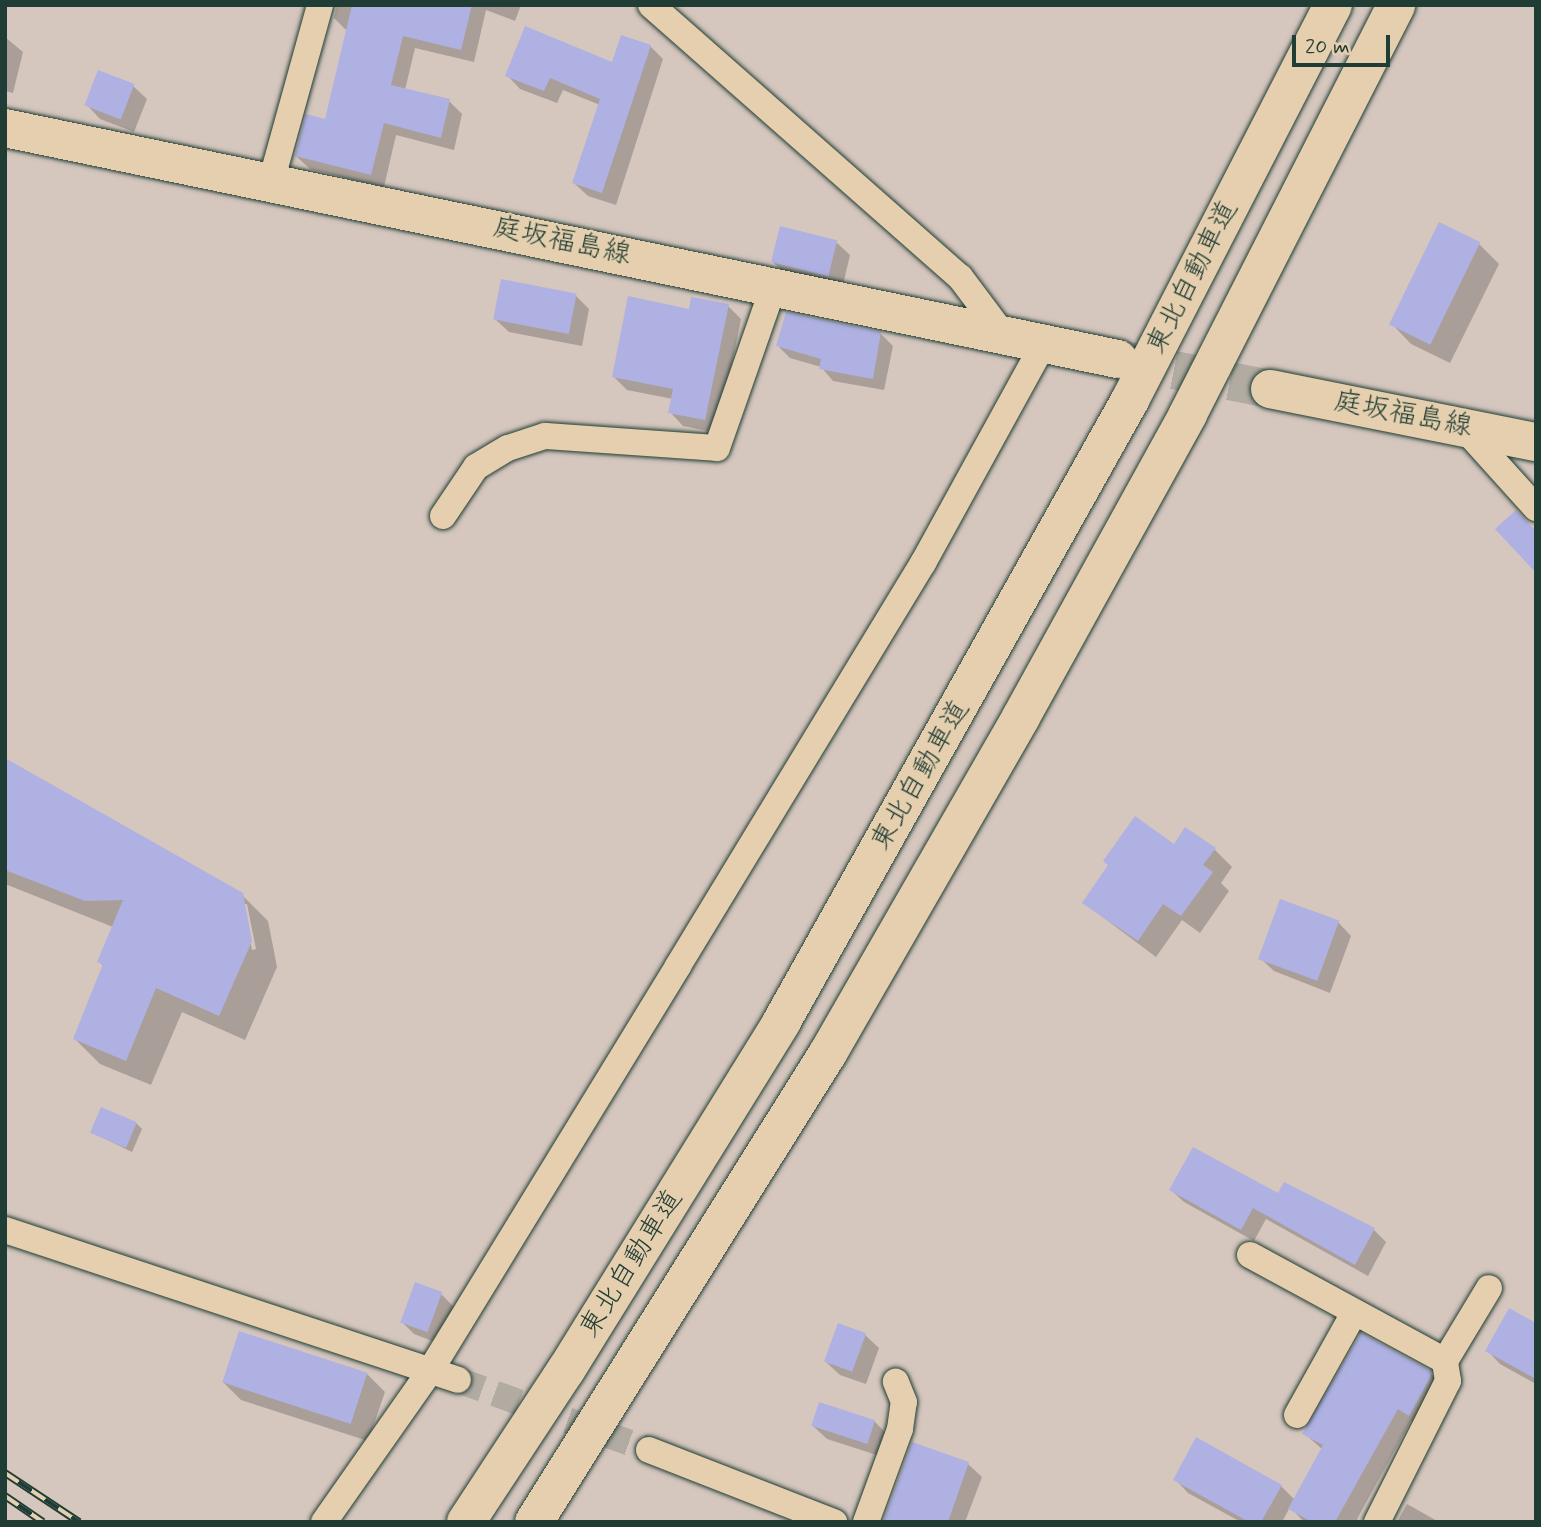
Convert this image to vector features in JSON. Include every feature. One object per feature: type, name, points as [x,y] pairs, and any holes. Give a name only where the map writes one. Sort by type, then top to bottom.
[{"type":"main road","name":"東北自動車道","points":[[466,1522],[566,1370],[795,997],[1130,400],[1333,5]]},
{"type":"main road","name":"東北自動車道","points":[[534,1522],[828,1053],[1014,729],[1188,414],[1396,5]]},
{"type":"main road","name":"庭坂福島線","points":[[5,128],[774,285],[1042,345],[1118,359]]},
{"type":"main road","name":"庭坂福島線","points":[[1270,389],[1536,442]]},
{"type":"street","points":[[271,182],[320,5]]},
{"type":"street","points":[[651,5],[960,277],[1005,337]]},
{"type":"street","points":[[443,516],[476,467],[508,448],[545,436],[717,448],[774,285]]},
{"type":"street","points":[[324,1522],[430,1371],[923,563],[1042,345]]},
{"type":"street","points":[[1463,427],[1536,508]]},
{"type":"street","points":[[5,1230],[458,1380]]},
{"type":"street","points":[[1251,1255],[1445,1361]]},
{"type":"street","points":[[1377,1522],[1448,1381],[1445,1361],[1489,1288]]},
{"type":"street","points":[[1297,1415],[1354,1313]]},
{"type":"street","points":[[866,1522],[900,1429],[904,1402],[895,1382]]},
{"type":"street","points":[[649,1450],[834,1522]]},
{"type":"building","points":[[352,5],[472,5],[461,50],[403,36],[391,85],[450,99],[441,138],[384,123],[371,175],[295,156],[306,114],[325,119]]},
{"type":"building","points":[[525,26],[612,62],[621,35],[651,45],[602,193],[572,183],[600,99],[550,78],[544,91],[505,76]]},
{"type":"building","points":[[98,70],[134,84],[121,119],[84,105]]},
{"type":"building","points":[[1439,222],[1480,242],[1430,345],[1389,324]]},
{"type":"building","points":[[780,226],[837,240],[828,276],[771,262]]},
{"type":"building","points":[[501,279],[577,294],[569,334],[493,319]]},
{"type":"building","points":[[628,296],[689,309],[691,297],[729,304],[705,420],[668,413],[673,389],[612,377]]},
{"type":"building","points":[[786,312],[881,332],[873,379],[819,369],[821,359],[776,346]]},
{"type":"building","points":[[1516,510],[1536,531],[1536,573],[1495,529]]},
{"type":"building","points":[[5,758],[243,893],[252,941],[219,1016],[156,988],[126,1061],[73,1039],[103,964],[97,962],[123,900],[85,901],[5,870]]},
{"type":"building","points":[[1135,816],[1174,844],[1185,827],[1216,848],[1203,865],[1213,872],[1181,916],[1163,904],[1138,941],[1082,903],[1108,865],[1103,861]]},
{"type":"building","points":[[1280,899],[1339,921],[1317,981],[1258,959]]},
{"type":"building","points":[[101,1107],[137,1122],[126,1148],[90,1133]]},
{"type":"building","points":[[1193,1147],[1278,1193],[1284,1182],[1375,1228],[1355,1265],[1253,1208],[1241,1230],[1169,1190]]},
{"type":"building","points":[[415,1282],[442,1292],[428,1332],[400,1322]]},
{"type":"building","points":[[1509,1308],[1536,1323],[1536,1379],[1485,1351]]},
{"type":"building","points":[[838,1323],[866,1333],[852,1372],[824,1362]]},
{"type":"building","points":[[239,1331],[367,1373],[351,1424],[222,1382]]},
{"type":"building","points":[[1361,1333],[1431,1371],[1431,1376],[1409,1416],[1398,1409],[1335,1522],[1312,1522],[1288,1509],[1323,1445],[1302,1434]]},
{"type":"building","points":[[819,1402],[875,1420],[867,1444],[811,1426]]},
{"type":"building","points":[[1196,1437],[1282,1485],[1261,1522],[1249,1522],[1173,1480]]},
{"type":"building","points":[[912,1442],[969,1462],[948,1522],[883,1522]]},
{"type":"tunnel","points":[[1118,359],[1270,389]]},
{"type":"tunnel","points":[[458,1380],[649,1450]]},
{"type":"railway","points":[[5,1473],[79,1522]]},
{"type":"railway","points":[[5,1496],[43,1522]]}]
